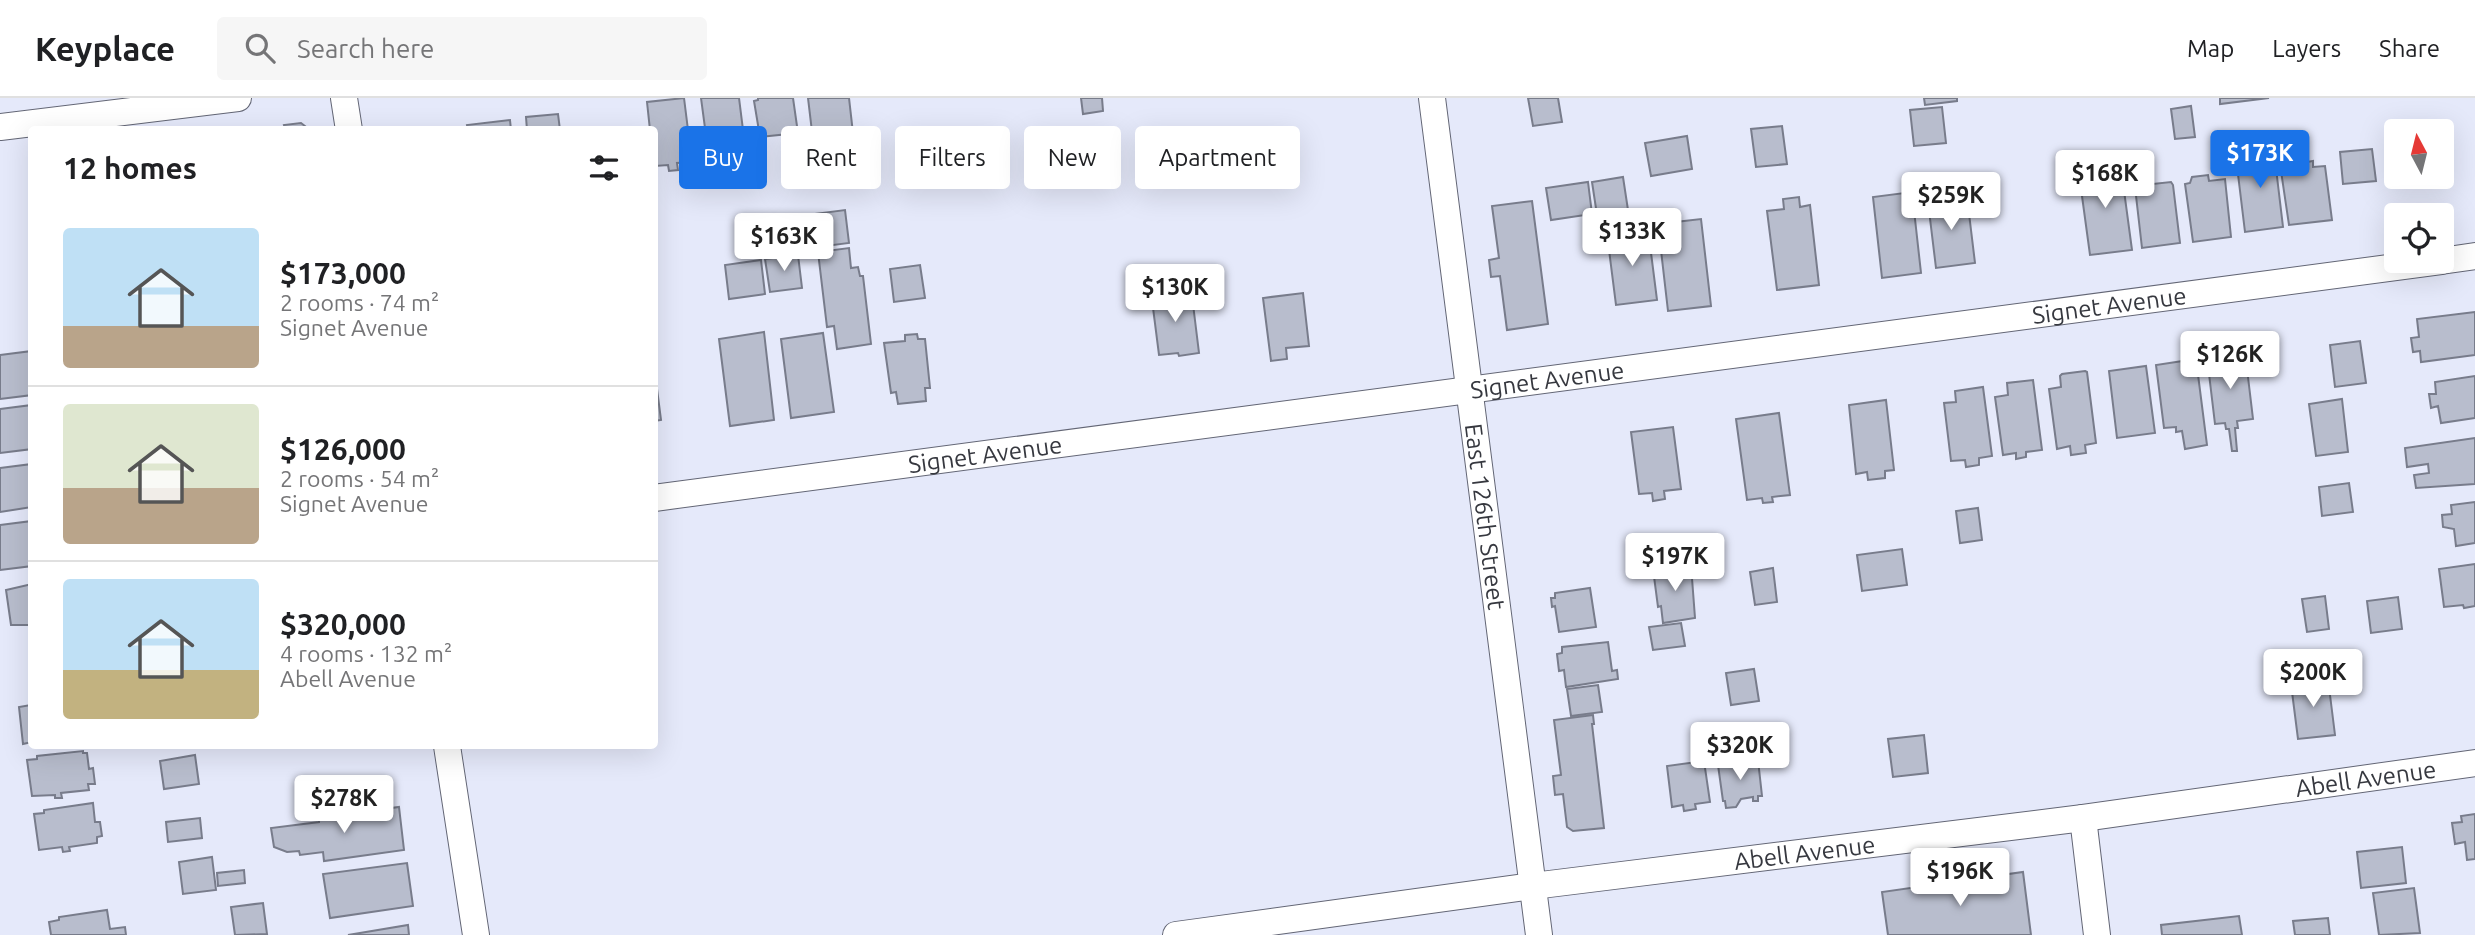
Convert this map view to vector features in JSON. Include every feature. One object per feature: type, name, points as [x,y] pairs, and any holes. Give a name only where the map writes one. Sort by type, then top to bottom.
[{"type":"street","points":[[0,127],[237,98]]},
{"type":"street","points":[[344,98],[348,126]]},
{"type":"street","name":"East 126th Street","points":[[1432,98],[1539,935]]},
{"type":"street","name":"Signet Avenue","points":[[2454,259],[2475,256]]},
{"type":"street","name":"Signet Avenue","points":[[658,497],[2384,269]]},
{"type":"street","points":[[447,749],[476,935]]},
{"type":"street","name":"Abell Avenue","points":[[1176,935],[1533,886],[2082,818],[2475,763]]},
{"type":"street","points":[[2082,818],[2097,935]]},
{"type":"building","points":[[684,98],[688,126],[679,126],[678,170],[669,171],[668,165],[658,166],[658,126],[650,126],[647,102]]},
{"type":"building","points":[[701,98],[739,98],[742,126],[705,126]]},
{"type":"building","points":[[793,98],[797,126],[781,126],[781,135],[767,136],[767,126],[758,126],[754,101]]},
{"type":"building","points":[[808,98],[849,98],[852,126],[811,126]]},
{"type":"building","points":[[1081,98],[1102,98],[1103,111],[1083,114]]},
{"type":"building","points":[[1528,98],[1558,98],[1562,122],[1533,126]]},
{"type":"building","points":[[1924,98],[1957,98],[1957,101],[1925,105]]},
{"type":"building","points":[[2220,98],[2269,98],[2220,104]]},
{"type":"building","points":[[2191,106],[2195,137],[2175,139],[2171,109]]},
{"type":"building","points":[[1942,107],[1946,143],[1914,146],[1910,110]]},
{"type":"building","points":[[558,114],[560,126],[527,126],[526,117]]},
{"type":"building","points":[[510,120],[511,126],[467,126]]},
{"type":"building","points":[[301,123],[305,126],[284,126]]},
{"type":"building","points":[[1782,126],[1787,164],[1756,167],[1751,129]]},
{"type":"building","points":[[1687,136],[1692,169],[1651,176],[1645,143]]},
{"type":"building","points":[[2270,138],[2283,227],[2245,232],[2237,166],[2247,164],[2246,155],[2258,154],[2257,140]]},
{"type":"building","points":[[2372,149],[2376,181],[2343,184],[2340,152]]},
{"type":"building","points":[[2313,161],[2313,167],[2325,166],[2332,220],[2289,225],[2281,171],[2295,170],[2295,164]]},
{"type":"building","points":[[2103,163],[2104,170],[2121,168],[2132,250],[2090,255],[2079,174],[2091,172],[2090,164]]},
{"type":"building","points":[[2208,175],[2209,181],[2225,179],[2231,237],[2193,242],[2185,184],[2190,183],[2192,177]]},
{"type":"building","points":[[1623,177],[1628,210],[1597,215],[1592,182]]},
{"type":"building","points":[[2152,180],[2153,184],[2171,182],[2173,185],[2180,243],[2142,248],[2135,187],[2138,187],[2138,183]]},
{"type":"building","points":[[1588,182],[1592,214],[1551,220],[1546,188]]},
{"type":"building","points":[[1912,192],[1921,273],[1882,278],[1873,197]]},
{"type":"building","points":[[1949,193],[1949,199],[1967,197],[1975,263],[1936,268],[1928,202],[1940,200],[1939,194]]},
{"type":"building","points":[[1799,197],[1800,207],[1810,205],[1819,285],[1777,290],[1767,211],[1784,209],[1783,199]]},
{"type":"building","points":[[1532,201],[1548,324],[1507,330],[1500,276],[1491,277],[1489,260],[1499,258],[1492,206]]},
{"type":"building","points":[[845,210],[849,243],[818,247],[814,214]]},
{"type":"building","points":[[791,214],[795,246],[764,249],[760,217]]},
{"type":"building","points":[[1701,219],[1711,306],[1668,311],[1659,233],[1668,232],[1667,223]]},
{"type":"building","points":[[1637,226],[1638,239],[1649,237],[1657,300],[1616,305],[1608,242],[1623,240],[1621,228]]},
{"type":"building","points":[[849,248],[851,268],[858,267],[860,276],[863,276],[871,344],[837,349],[834,326],[827,327],[818,252]]},
{"type":"building","points":[[798,255],[802,288],[770,292],[765,259]]},
{"type":"building","points":[[761,260],[765,294],[729,299],[725,265]]},
{"type":"building","points":[[920,265],[925,298],[894,302],[890,269]]},
{"type":"building","points":[[1169,286],[1171,298],[1192,296],[1199,353],[1159,355],[1152,300],[1159,300],[1157,288]]},
{"type":"building","points":[[1303,293],[1309,346],[1286,348],[1287,359],[1271,361],[1263,298]]},
{"type":"building","points":[[2475,312],[2475,355],[2421,362],[2420,351],[2413,352],[2411,338],[2419,337],[2417,319]]},
{"type":"building","points":[[764,332],[774,420],[730,426],[719,339]]},
{"type":"building","points":[[823,333],[834,412],[791,418],[781,339]]},
{"type":"building","points":[[917,334],[918,339],[925,339],[930,388],[925,388],[926,401],[898,404],[896,392],[891,393],[884,343],[905,341],[905,335]]},
{"type":"building","points":[[2360,341],[2366,383],[2335,387],[2330,345]]},
{"type":"building","points":[[28,352],[28,396],[0,399],[0,355]]},
{"type":"building","points":[[2245,352],[2253,419],[2237,421],[2237,451],[2232,451],[2229,429],[2226,429],[2225,423],[2215,424],[2207,357]]},
{"type":"building","points":[[2196,359],[2207,445],[2185,449],[2182,431],[2176,432],[2176,427],[2164,428],[2156,365]]},
{"type":"building","points":[[2146,366],[2155,433],[2117,438],[2109,371]]},
{"type":"building","points":[[2085,371],[2096,443],[2085,445],[2086,453],[2071,455],[2070,446],[2057,449],[2049,389],[2061,387],[2062,374]]},
{"type":"building","points":[[2475,376],[2475,418],[2441,423],[2438,406],[2431,408],[2429,394],[2436,394],[2435,382]]},
{"type":"building","points":[[2033,380],[2042,450],[2026,452],[2026,457],[2016,459],[2016,453],[2003,455],[1995,397],[2008,395],[2007,383]]},
{"type":"building","points":[[1983,387],[1992,456],[1979,458],[1979,465],[1966,467],[1965,460],[1951,461],[1944,403],[1956,402],[1955,391]]},
{"type":"building","points":[[658,397],[661,420],[658,420]]},
{"type":"building","points":[[2342,399],[2348,452],[2316,456],[2309,404]]},
{"type":"building","points":[[1886,400],[1894,470],[1885,471],[1885,478],[1868,480],[1867,472],[1856,474],[1849,405]]},
{"type":"building","points":[[28,406],[28,450],[0,453],[0,409]]},
{"type":"building","points":[[1779,413],[1790,495],[1772,497],[1773,502],[1763,503],[1762,498],[1747,500],[1736,419]]},
{"type":"building","points":[[1673,427],[1681,489],[1664,491],[1665,499],[1653,501],[1652,493],[1639,494],[1631,432]]},
{"type":"building","points":[[2475,438],[2475,484],[2416,488],[2414,475],[2429,473],[2428,464],[2407,467],[2405,448]]},
{"type":"building","points":[[28,464],[28,508],[0,512],[0,468]]},
{"type":"building","points":[[2349,483],[2353,512],[2322,516],[2319,487]]},
{"type":"building","points":[[2475,502],[2475,543],[2456,546],[2454,529],[2443,527],[2442,515],[2452,514],[2451,505]]},
{"type":"building","points":[[1978,508],[1982,540],[1960,543],[1956,511]]},
{"type":"building","points":[[28,522],[28,566],[0,570],[0,525]]},
{"type":"building","points":[[1902,549],[1907,585],[1862,591],[1857,555]]},
{"type":"building","points":[[2475,564],[2475,606],[2444,607],[2439,569]]},
{"type":"building","points":[[1691,565],[1695,618],[1663,623],[1653,569]]},
{"type":"building","points":[[1773,568],[1777,602],[1755,605],[1750,572]]},
{"type":"building","points":[[28,585],[28,625],[11,625],[6,590]]},
{"type":"building","points":[[1590,588],[1596,627],[1559,632],[1551,598],[1555,598],[1555,593]]},
{"type":"building","points":[[2325,596],[2329,629],[2307,632],[2302,599]]},
{"type":"building","points":[[2398,597],[2402,629],[2371,633],[2367,601]]},
{"type":"building","points":[[1681,623],[1685,646],[1653,650],[1649,627]]},
{"type":"building","points":[[1608,642],[1612,671],[1617,670],[1618,679],[1566,687],[1564,670],[1559,671],[1557,654],[1562,653],[1562,647]]},
{"type":"building","points":[[1754,669],[1759,701],[1731,705],[1726,673]]},
{"type":"building","points":[[2328,679],[2335,735],[2298,739],[2291,684]]},
{"type":"building","points":[[1598,685],[1602,712],[1571,716],[1567,689]]},
{"type":"building","points":[[28,706],[28,743],[23,744],[19,707]]},
{"type":"building","points":[[1593,715],[1604,828],[1573,831],[1567,827],[1563,794],[1555,795],[1553,776],[1561,775],[1554,720]]},
{"type":"building","points":[[1924,735],[1928,773],[1893,777],[1888,739]]},
{"type":"building","points":[[83,751],[87,753],[89,769],[93,768],[95,784],[88,784],[89,790],[61,793],[62,798],[55,798],[55,795],[32,796],[27,760],[37,759],[37,756]]},
{"type":"building","points":[[195,755],[199,784],[164,789],[160,761]]},
{"type":"building","points":[[1758,760],[1762,796],[1758,796],[1758,801],[1753,801],[1753,797],[1741,799],[1736,807],[1726,808],[1718,765]]},
{"type":"building","points":[[1704,761],[1710,802],[1695,804],[1696,809],[1684,811],[1683,805],[1672,807],[1667,766]]},
{"type":"building","points":[[93,803],[95,822],[100,822],[102,836],[97,837],[97,843],[69,847],[70,851],[63,852],[62,847],[39,850],[34,814]]},
{"type":"building","points":[[399,807],[404,850],[324,861],[323,852],[300,855],[299,851],[287,852],[274,847],[271,828]]},
{"type":"building","points":[[2475,814],[2475,859],[2467,860],[2465,842],[2455,844],[2452,823],[2462,822],[2461,816]]},
{"type":"building","points":[[200,818],[202,838],[168,842],[166,822]]},
{"type":"building","points":[[2402,847],[2406,883],[2361,888],[2357,852]]},
{"type":"building","points":[[212,857],[216,890],[183,894],[179,862]]},
{"type":"building","points":[[407,863],[413,906],[330,918],[323,874]]},
{"type":"building","points":[[244,870],[245,883],[218,886],[217,873]]},
{"type":"building","points":[[2023,872],[2031,935],[1888,935],[1882,892]]},
{"type":"building","points":[[2414,888],[2420,933],[2379,935],[2373,893]]},
{"type":"building","points":[[263,903],[267,934],[235,935],[231,907]]},
{"type":"building","points":[[107,910],[110,929],[125,927],[126,935],[51,935],[49,922],[59,920],[59,917]]},
{"type":"building","points":[[2239,916],[2242,935],[2162,935],[2161,925]]},
{"type":"building","points":[[2328,918],[2330,935],[2295,935],[2293,921]]},
{"type":"building","points":[[408,925],[409,935],[348,935]]}]
